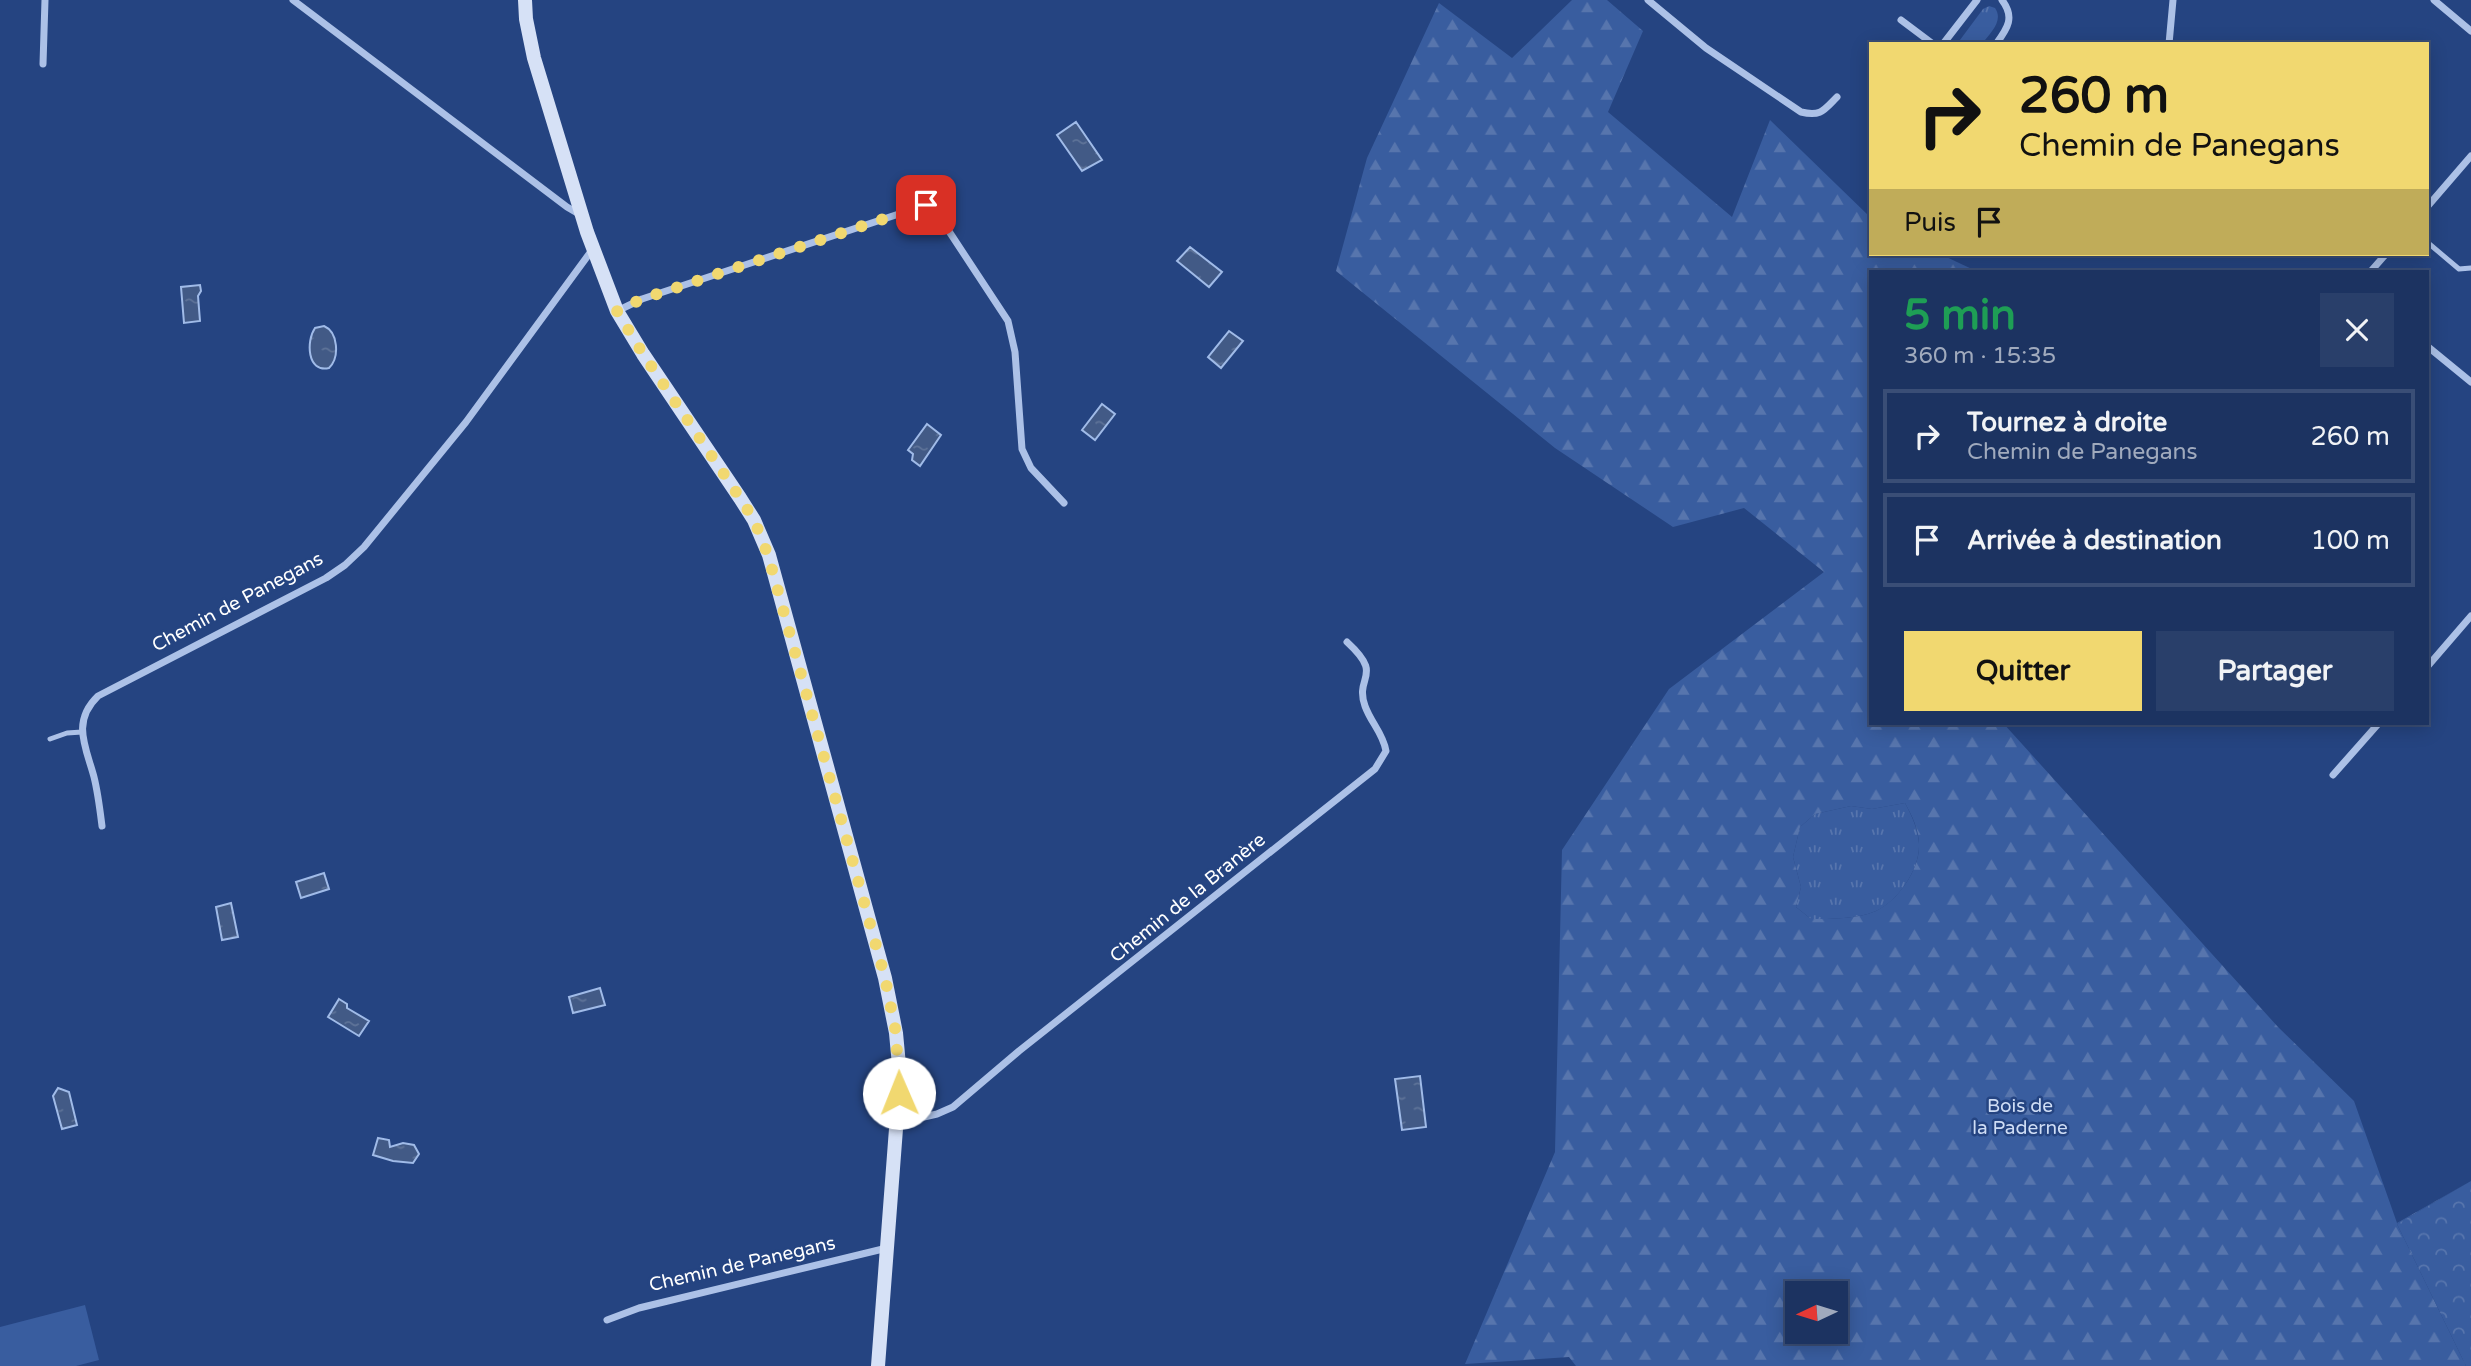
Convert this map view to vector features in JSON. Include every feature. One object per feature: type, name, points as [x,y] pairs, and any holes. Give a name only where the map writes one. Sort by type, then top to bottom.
[{"type":"street","points":[[43,64],[45,0]]},
{"type":"street","points":[[293,0],[582,216]]},
{"type":"street","points":[[525,0],[534,58],[592,249],[617,311],[754,520],[768,555],[885,978],[899,1059],[898,1117],[878,1366]]},
{"type":"street","points":[[1648,0],[1706,48],[1801,112],[1813,115],[1823,112],[1837,97]]},
{"type":"street","points":[[1945,42],[1977,0]]},
{"type":"street","points":[[1997,42],[2010,22],[2009,9],[2002,0]]},
{"type":"street","points":[[2169,42],[2173,0]]},
{"type":"street","points":[[2434,0],[2471,32]]},
{"type":"street","points":[[1901,20],[1930,42]]},
{"type":"street","points":[[2429,204],[2471,156]]},
{"type":"street","points":[[617,311],[642,299],[923,206],[933,207],[1010,326],[1015,352],[1022,449],[1031,468],[1064,502]]},
{"type":"street","name":"Chemin de Panegans","points":[[82,732],[85,712],[98,696],[326,578],[345,565],[364,547],[466,422],[592,249]]},
{"type":"street","points":[[2372,270],[2384,256]]},
{"type":"street","points":[[2429,348],[2471,382]]},
{"type":"street","points":[[2429,665],[2471,616]]},
{"type":"street","name":"Chemin de la Branère","points":[[898,1117],[924,1117],[953,1107],[1019,1051],[1375,769],[1386,751],[1385,741],[1365,707],[1363,695],[1368,674],[1366,664],[1347,642]]},
{"type":"street","points":[[2333,775],[2377,725]]},
{"type":"street","points":[[82,732],[102,826]]},
{"type":"street","name":"Chemin de Panegans","points":[[607,1320],[639,1308],[887,1248]]},
{"type":"lane","points":[[2429,244],[2459,269],[2471,268]]},
{"type":"lane","points":[[50,739],[67,733],[82,732]]},
{"type":"green space","name":"Bois de la Paderne","points":[[1572,0],[1607,0],[1643,31],[1608,112],[1732,217],[1770,120],[1869,216],[1869,256],[1944,256],[1974,270],[1869,270],[1869,725],[2005,725],[2278,1027],[2354,1101],[2397,1223],[2471,1181],[2397,1224],[2466,1366],[1576,1366],[1569,1357],[1465,1364],[1555,1152],[1562,850],[1669,689],[1824,572],[1744,508],[1673,527],[1555,448],[1336,271],[1367,158],[1439,3],[1512,58]],"holes":[[[1905,803],[1919,839],[1918,854],[1912,874],[1900,892],[1884,906],[1861,916],[1811,919],[1796,907],[1801,887],[1793,857],[1800,827],[1815,814],[1851,806],[1872,809]]]},
{"type":"green space","points":[[1989,6],[1995,8],[1998,18],[1992,31],[1984,42],[1960,42],[1960,40],[1983,9]]},
{"type":"green space","points":[[1905,803],[1917,833],[1918,854],[1912,874],[1892,900],[1876,911],[1844,918],[1811,919],[1796,907],[1801,887],[1793,857],[1800,827],[1815,814],[1851,806],[1872,809]]},
{"type":"green space","points":[[2471,1181],[2471,1366],[2466,1366],[2397,1224]]},
{"type":"green space","points":[[85,1305],[99,1360],[76,1366],[0,1366],[0,1327]]},
{"type":"water","points":[[1076,122],[1102,160],[1082,171],[1057,135]]},
{"type":"water","points":[[1190,247],[1222,272],[1209,287],[1177,261]]},
{"type":"water","points":[[200,285],[200,321],[184,323],[181,287]]},
{"type":"water","points":[[324,326],[329,329],[336,345],[335,358],[329,368],[316,366],[310,355],[312,334],[315,328]]},
{"type":"water","points":[[1229,331],[1243,341],[1221,368],[1208,357]]},
{"type":"water","points":[[1102,404],[1115,414],[1095,440],[1082,430]]},
{"type":"water","points":[[927,424],[941,435],[920,466],[912,460],[913,454],[908,450]]},
{"type":"water","points":[[324,873],[329,889],[301,898],[296,882]]},
{"type":"water","points":[[231,903],[238,937],[222,940],[216,907]]},
{"type":"water","points":[[600,988],[605,1005],[573,1013],[569,997]]},
{"type":"water","points":[[339,999],[347,1004],[347,1008],[369,1021],[359,1036],[328,1017]]},
{"type":"water","points":[[1420,1076],[1426,1127],[1402,1130],[1395,1079]]},
{"type":"water","points":[[58,1088],[69,1092],[77,1125],[62,1129],[53,1096]]},
{"type":"water","points":[[378,1138],[389,1140],[390,1147],[403,1143],[414,1145],[419,1154],[413,1163],[373,1155]]},
{"type":"route","points":[[899,1093],[896,1033],[885,978],[776,578],[761,535],[726,476],[617,311],[642,299],[926,205]]}]
